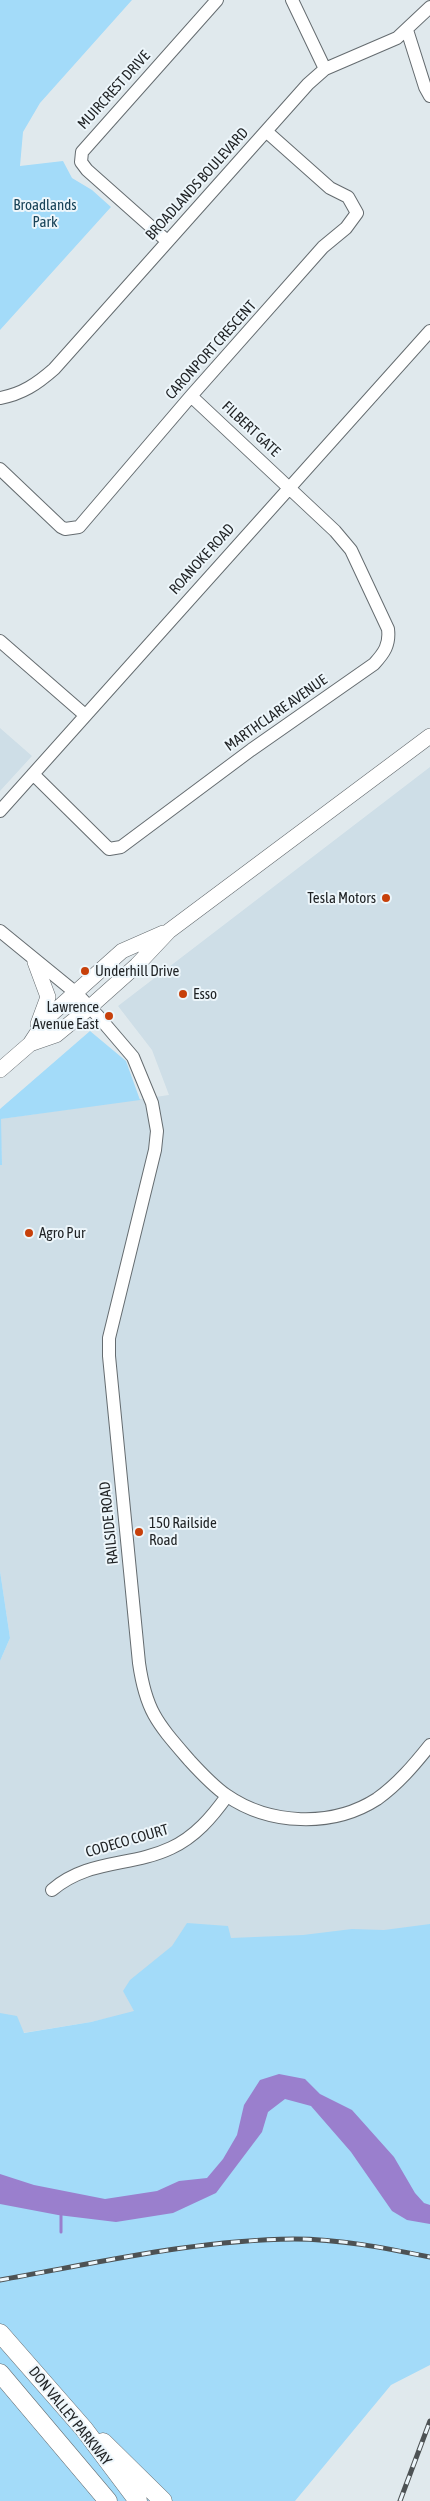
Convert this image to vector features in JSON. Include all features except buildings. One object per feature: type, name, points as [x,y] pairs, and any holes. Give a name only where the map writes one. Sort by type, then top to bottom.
[{"type":"highway","name":"DON VALLEY PARKWAY","points":[[0,2333],[84,2429],[138,2501]]},
{"type":"highway","name":"DON VALLEY PARKWAY","points":[[0,2373],[108,2501]]},
{"type":"highway","points":[[84,2429],[108,2445],[163,2501]]},
{"type":"main road","points":[[30,1044],[56,1035],[137,965],[169,931],[430,736]]},
{"type":"main road","points":[[0,1070],[30,1044],[47,1018],[122,951],[169,931]]},
{"type":"main road","points":[[30,1044],[48,997],[36,962]]},
{"type":"street","name":"MUIRCREST DRIVE","points":[[167,241],[88,170],[81,162],[82,152],[217,0]]},
{"type":"street","points":[[292,0],[325,69]]},
{"type":"street","name":"BROADLANDS BOULEVARD","points":[[0,398],[22,393],[38,384],[54,370],[308,84],[325,69],[397,38],[430,7]]},
{"type":"street","points":[[407,30],[425,87],[430,96]]},
{"type":"street","name":"CARONPORT CRESCENT","points":[[0,468],[61,527],[65,529],[79,527],[191,396],[323,247],[350,224],[357,213],[348,197],[330,188],[267,132]]},
{"type":"street","name":"ROANOKE ROAD","points":[[0,810],[430,331]]},
{"type":"street","name":"FILBERT GATE","points":[[191,396],[288,487]]},
{"type":"street","name":"MARTHCLARE AVENUE","points":[[33,774],[100,841],[109,848],[116,850],[129,843],[149,825],[381,656],[389,640],[388,629],[351,550],[288,487]]},
{"type":"street","points":[[0,640],[85,714]]},
{"type":"street","points":[[0,932],[76,993],[90,1007]]},
{"type":"street","name":"RAILSIDE ROAD","points":[[90,1007],[133,1057],[152,1103],[156,1131],[151,1171],[109,1338],[118,1451],[144,1692],[150,1709],[176,1745],[214,1786],[227,1796],[266,1814],[284,1818],[326,1817],[344,1813],[375,1800],[407,1774],[430,1745]]},
{"type":"street","name":"CODECO COURT","points":[[52,1890],[81,1871],[155,1853],[179,1844],[201,1827],[227,1796]]},
{"type":"shaded area","points":[[0,728],[32,756],[0,791]]},
{"type":"shaded area","points":[[430,767],[430,1944],[91,2022],[10,2035],[0,2024],[0,1661],[10,1638],[0,1571],[0,1165],[2,1165],[0,1119],[169,1095],[152,1050],[118,1006]]},
{"type":"shaded area","points":[[279,2074],[305,2079],[320,2094],[352,2110],[394,2157],[415,2193],[424,2203],[430,2205],[430,2224],[407,2220],[392,2211],[351,2152],[311,2106],[285,2099],[268,2112],[262,2132],[216,2193],[173,2213],[116,2222],[58,2215],[0,2204],[0,2174],[34,2185],[105,2199],[157,2191],[179,2181],[207,2178],[223,2159],[237,2135],[244,2105],[260,2080]]},
{"type":"green space","name":"Broadlands Park","points":[[0,0],[132,0],[40,103],[23,132],[20,166],[63,161],[72,178],[92,190],[111,207],[0,330]]},
{"type":"green space","points":[[90,1031],[126,1061],[140,1100],[1,1119],[2,1165],[0,1165],[0,1109]]},
{"type":"green space","points":[[0,1571],[10,1638],[0,1661]]},
{"type":"green space","points":[[187,1923],[228,1926],[231,1938],[303,1935],[352,1929],[384,1930],[430,1924],[430,2365],[391,2385],[295,2501],[0,2501],[0,2013],[17,2016],[24,2033],[91,2022],[134,2011],[123,1991],[130,1980],[172,1946]]},
{"type":"waterway","points":[[61,2213],[61,2232]]},
{"type":"railway","points":[[0,2280],[183,2248],[257,2240],[294,2239],[345,2242],[430,2257]]},
{"type":"railway","points":[[400,2501],[430,2421]]},
{"type":"place","name":"Tesla Motors","points":[[386,898]]},
{"type":"place","name":"Underhill Drive","points":[[85,971]]},
{"type":"place","name":"Esso","points":[[183,994]]},
{"type":"place","name":"Lawrence Avenue East","points":[[109,1016]]},
{"type":"place","name":"Agro Pur","points":[[29,1233]]},
{"type":"place","name":"150 Railside Road","points":[[139,1532]]}]
